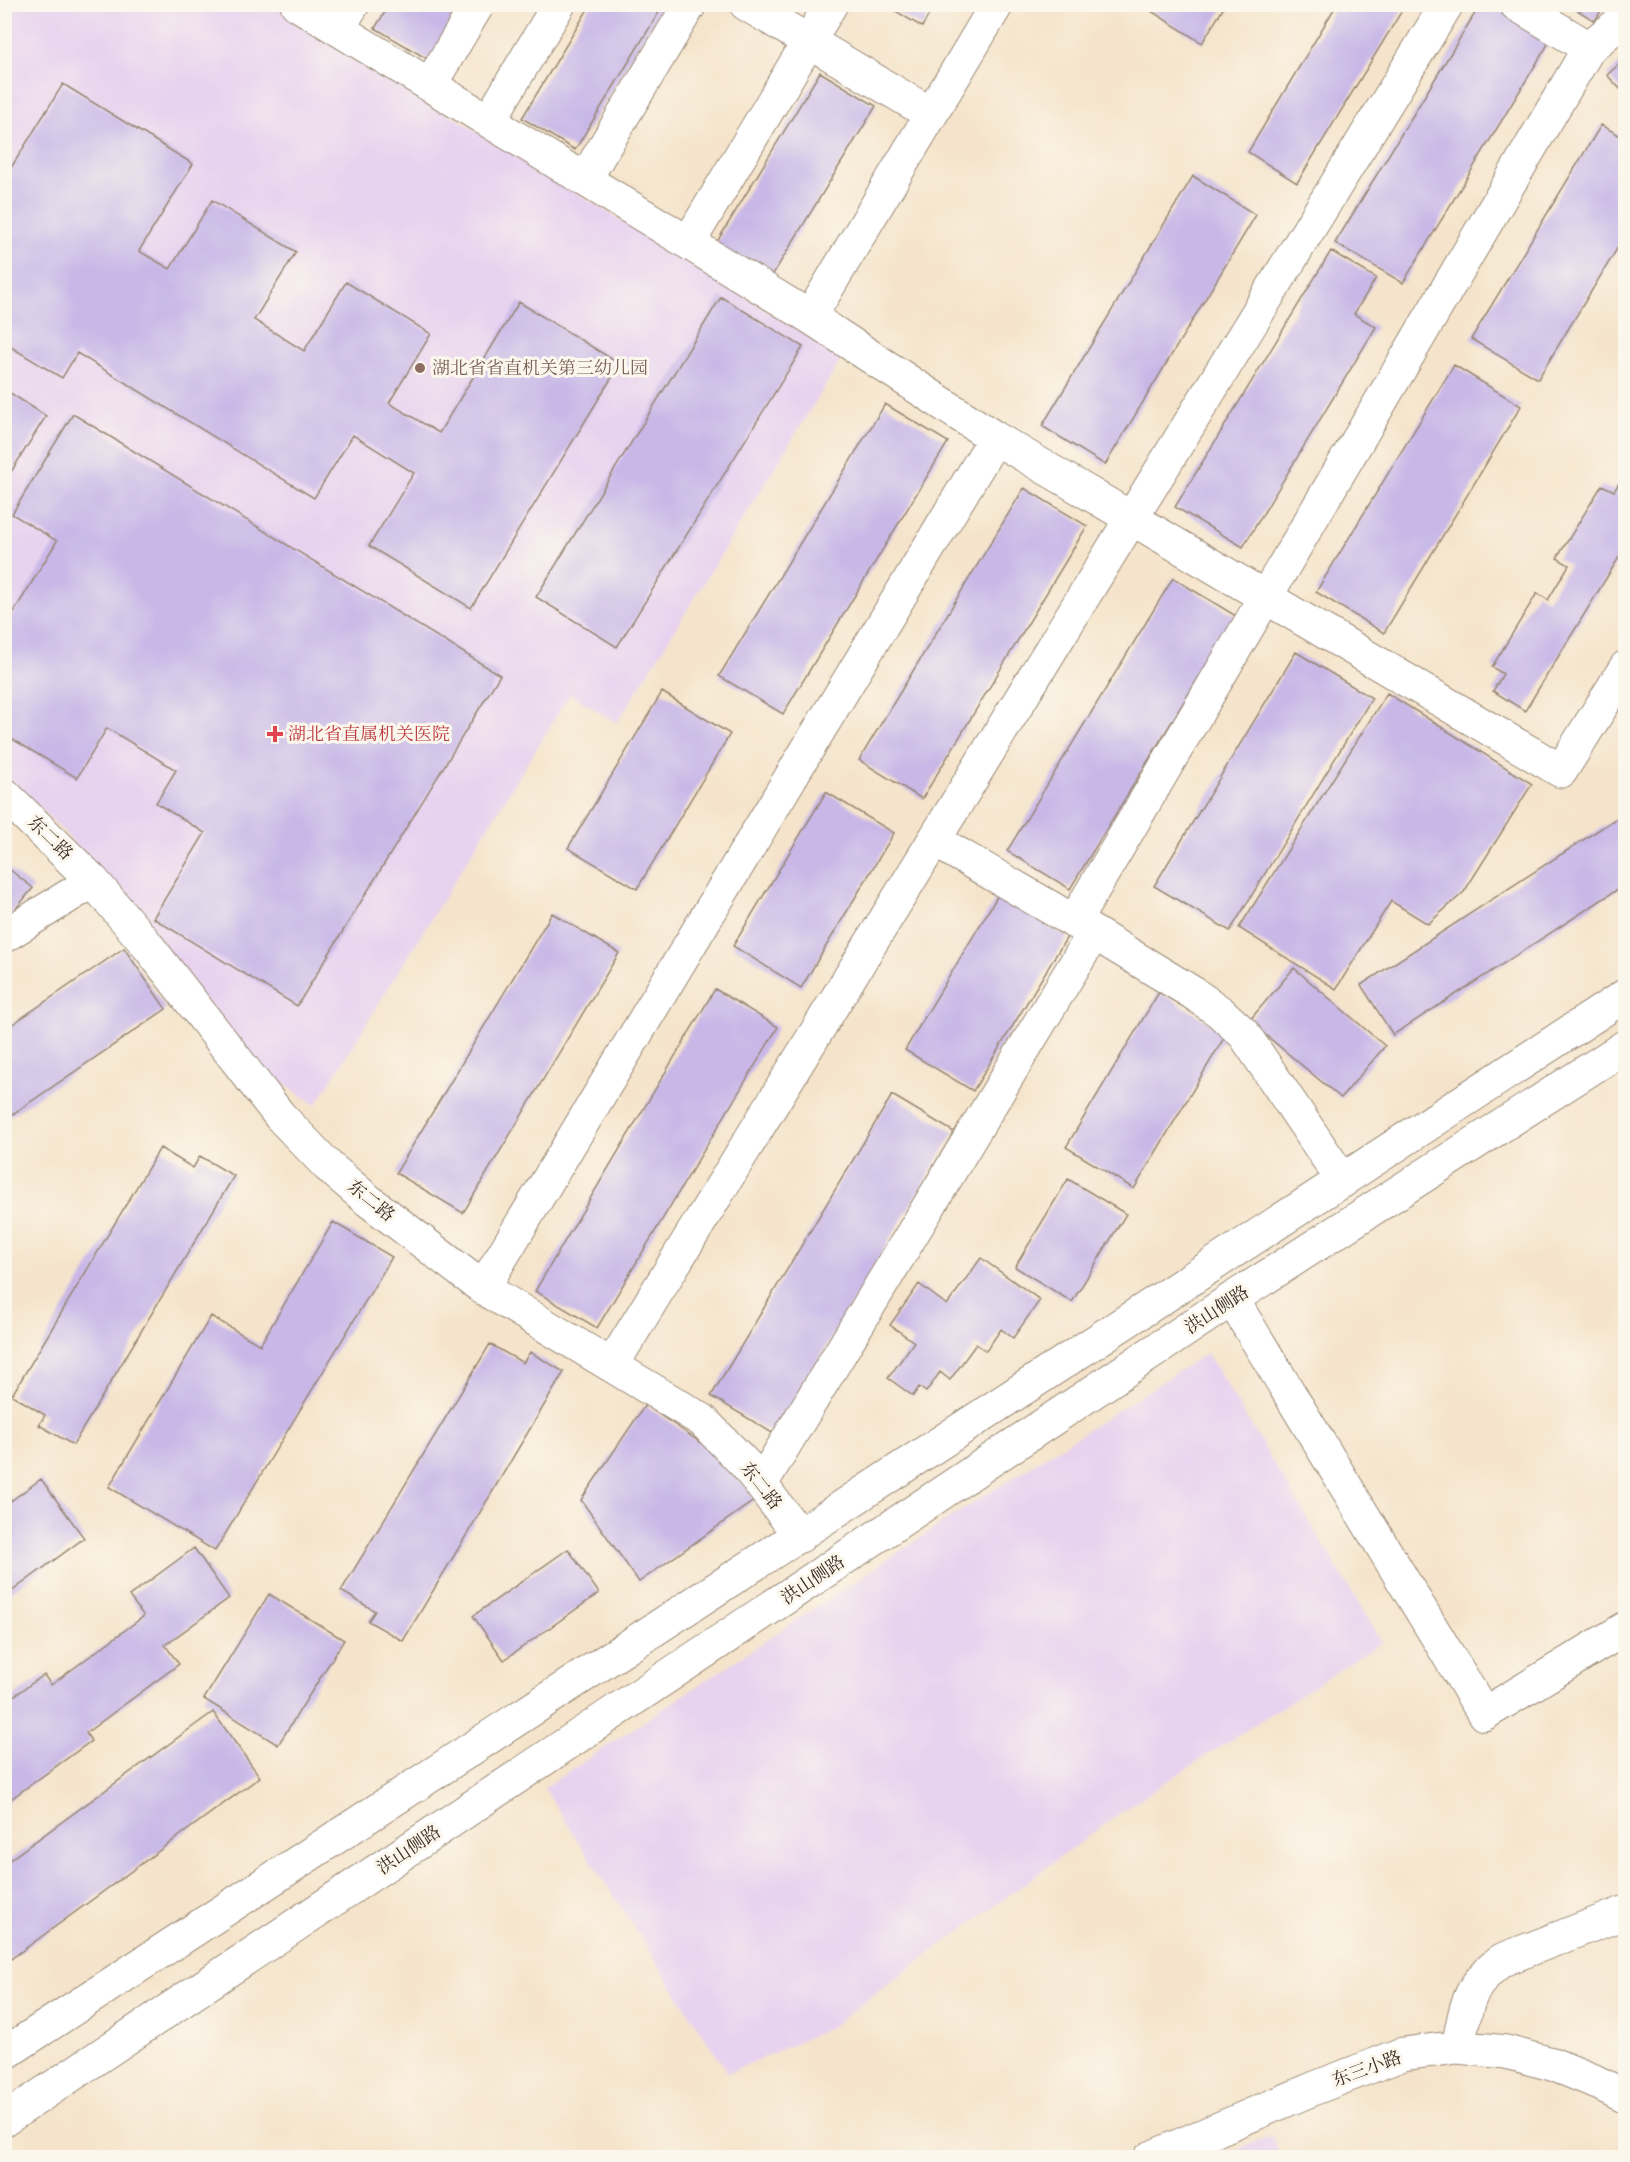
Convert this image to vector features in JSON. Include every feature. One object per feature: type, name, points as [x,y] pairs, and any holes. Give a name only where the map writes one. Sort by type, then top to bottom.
[{"type":"main road","points":[[297,4],[345,17],[430,85],[810,317],[995,438],[1561,771],[1626,667]]},
{"type":"main road","points":[[430,85],[478,4]]},
{"type":"main road","points":[[489,122],[559,4]]},
{"type":"main road","points":[[585,179],[690,4]]},
{"type":"main road","points":[[746,4],[931,114]]},
{"type":"main road","points":[[689,242],[831,4]]},
{"type":"main road","points":[[810,317],[996,4]]},
{"type":"main road","points":[[612,1365],[1447,4]]},
{"type":"main road","points":[[1516,4],[1589,48]]},
{"type":"main road","points":[[761,1484],[1084,927],[1264,598],[1589,48],[1626,17]]},
{"type":"main road","points":[[483,1288],[995,438]]},
{"type":"main road","name":"东二路","points":[[4,794],[93,881],[148,946],[280,1116],[328,1166],[369,1201],[483,1288],[702,1420],[726,1443],[761,1484],[800,1536]]},
{"type":"main road","points":[[934,840],[1084,927],[1193,993],[1220,1012],[1244,1034],[1343,1181]]},
{"type":"main road","points":[[4,936],[93,881]]},
{"type":"main road","points":[[4,2054],[1626,995]]},
{"type":"main road","name":"洪山侧路","points":[[4,2120],[1232,1299],[1626,1046]]},
{"type":"main road","points":[[1232,1299],[1484,1714],[1626,1628]]},
{"type":"main road","points":[[1458,2047],[1467,2003],[1474,1986],[1489,1970],[1502,1960],[1626,1912]]},
{"type":"main road","name":"东三小路","points":[[1150,2157],[1403,2054],[1458,2047],[1506,2052],[1552,2064],[1626,2097]]},
{"type":"shaded area","name":"湖北省省直机关第三幼儿园","points":[[19,5],[272,5],[843,357],[617,723],[570,694],[316,1105],[272,1076],[253,1058],[64,832],[5,774],[4,29]]},
{"type":"shaded area","points":[[1207,1353],[1382,1642],[1132,1804],[829,2028],[728,2073],[544,1788],[953,1516]]},
{"type":"shaded area","points":[[1272,2135],[1280,2157],[1219,2157]]},
{"type":"building","points":[[390,4],[463,4],[429,60],[375,28]]},
{"type":"building","points":[[591,4],[664,4],[575,150],[522,118]]},
{"type":"building","points":[[884,4],[935,4],[922,27]]},
{"type":"building","points":[[1140,4],[1226,4],[1202,43]]},
{"type":"building","points":[[1337,4],[1406,4],[1297,183],[1248,152]]},
{"type":"building","points":[[1567,4],[1605,4],[1595,21]]},
{"type":"building","points":[[1480,5],[1500,5],[1553,36],[1403,283],[1335,243]]},
{"type":"building","points":[[1626,58],[1626,95],[1607,75]]},
{"type":"building","points":[[820,72],[876,106],[770,279],[715,245]]},
{"type":"building","points":[[63,84],[193,164],[139,251],[170,269],[212,200],[296,252],[254,320],[304,351],[346,282],[431,334],[389,403],[439,433],[519,302],[620,364],[471,608],[369,546],[414,473],[353,435],[314,498],[77,353],[62,378],[4,343],[4,179]]},
{"type":"building","points":[[1601,125],[1626,139],[1626,234],[1538,379],[1471,339]]},
{"type":"building","points":[[1193,176],[1256,215],[1105,465],[1042,426]]},
{"type":"building","points":[[1331,251],[1376,278],[1354,314],[1376,327],[1243,547],[1175,507]]},
{"type":"building","points":[[721,297],[803,347],[617,647],[536,597]]},
{"type":"building","points":[[1454,365],[1521,406],[1384,633],[1316,592]]},
{"type":"building","points":[[4,389],[46,416],[11,472],[4,468]]},
{"type":"building","points":[[885,404],[948,442],[783,714],[719,676]]},
{"type":"building","name":"湖北省直属机关医院","points":[[73,414],[500,675],[297,1006],[153,918],[205,833],[156,803],[176,770],[107,728],[77,778],[4,734],[4,617],[9,620],[57,541],[12,514]]},
{"type":"building","points":[[1626,473],[1626,546],[1525,711],[1493,691],[1503,674],[1492,667],[1537,593],[1548,600],[1569,565],[1557,558],[1602,485],[1614,491]]},
{"type":"building","points":[[1024,488],[1087,526],[922,799],[859,760]]},
{"type":"building","points":[[1173,578],[1236,616],[1070,889],[1007,851]]},
{"type":"building","points":[[1296,652],[1372,698],[1230,931],[1154,886]]},
{"type":"building","points":[[662,692],[730,734],[637,889],[568,848]]},
{"type":"building","points":[[1387,693],[1532,784],[1464,892],[1428,924],[1391,901],[1336,989],[1239,928]]},
{"type":"building","points":[[826,792],[894,833],[801,988],[733,946]]},
{"type":"building","points":[[1626,812],[1626,884],[1393,1035],[1361,985]]},
{"type":"building","points":[[4,865],[33,888],[4,923]]},
{"type":"building","points":[[998,895],[1067,937],[973,1091],[905,1050]]},
{"type":"building","points":[[552,913],[619,953],[463,1213],[396,1173]]},
{"type":"building","points":[[124,948],[166,1009],[4,1120],[4,1030]]},
{"type":"building","points":[[1294,968],[1385,1046],[1341,1098],[1249,1021]]},
{"type":"building","points":[[715,989],[778,1027],[597,1328],[535,1291]]},
{"type":"building","points":[[1159,992],[1227,1033],[1134,1189],[1066,1147]]},
{"type":"building","points":[[892,1095],[954,1132],[774,1434],[711,1396]]},
{"type":"building","points":[[160,1148],[193,1168],[200,1156],[234,1176],[73,1445],[39,1425],[45,1415],[12,1395]]},
{"type":"building","points":[[1068,1179],[1126,1214],[1072,1302],[1015,1267]]},
{"type":"building","points":[[333,1222],[392,1257],[215,1551],[109,1487],[211,1316],[260,1345]]},
{"type":"building","points":[[981,1258],[1040,1300],[1013,1338],[1001,1329],[986,1351],[976,1344],[950,1380],[940,1372],[926,1392],[919,1387],[913,1396],[888,1378],[914,1342],[890,1325],[919,1284],[947,1305]]},
{"type":"building","points":[[490,1344],[523,1363],[530,1352],[564,1372],[403,1641],[368,1621],[375,1611],[341,1591]]},
{"type":"building","points":[[645,1405],[728,1461],[755,1500],[639,1582],[581,1500]]},
{"type":"building","points":[[41,1479],[84,1538],[4,1597],[4,1506]]},
{"type":"building","points":[[194,1548],[229,1598],[165,1645],[179,1664],[86,1733],[91,1741],[4,1804],[4,1703],[44,1675],[51,1685],[144,1616],[129,1596]]},
{"type":"building","points":[[568,1549],[599,1593],[504,1660],[473,1616]]},
{"type":"building","points":[[269,1594],[344,1640],[278,1745],[204,1699]]},
{"type":"building","points":[[213,1712],[260,1777],[4,1964],[4,1864]]},
{"type":"place","name":"湖北省省直机关第三幼儿园","points":[[420,368]]},
{"type":"place","name":"湖北省直属机关医院","points":[[275,734]]}]
